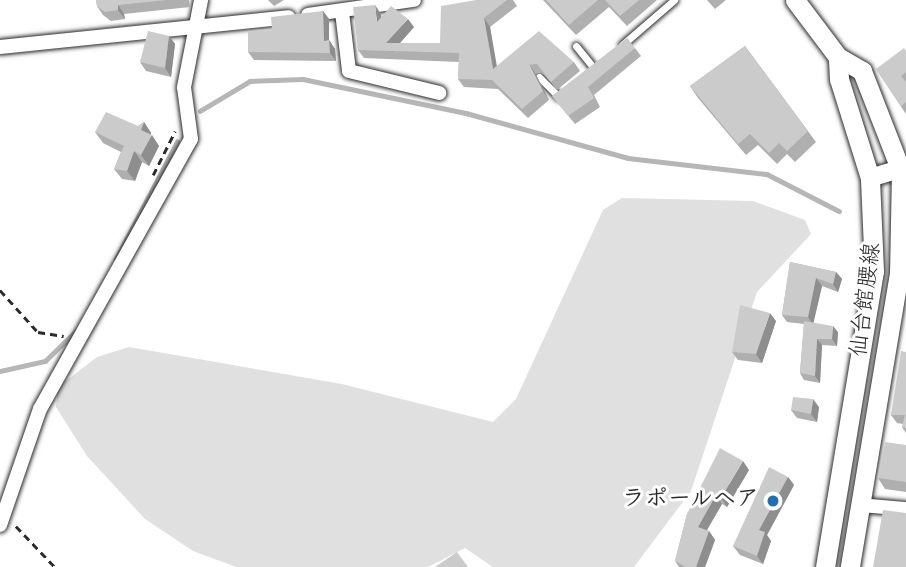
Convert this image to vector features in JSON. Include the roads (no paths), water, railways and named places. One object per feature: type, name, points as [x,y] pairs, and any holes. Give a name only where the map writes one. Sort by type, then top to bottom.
[{"type":"main road","name":"仙台館腰線","points":[[795,0],[838,57],[862,71],[903,169],[902,273],[850,567]]},
{"type":"main road","name":"仙台館腰線","points":[[825,567],[874,271],[870,178],[839,79],[838,57]]},
{"type":"street","points":[[2,519],[40,409],[191,139],[184,111],[201,0]]},
{"type":"street","points":[[320,0],[336,13],[349,71],[439,93]]},
{"type":"street","points":[[0,47],[197,24],[336,13],[414,0]]},
{"type":"street","points":[[870,178],[903,169]]},
{"type":"street","points":[[874,271],[902,273]]},
{"type":"street","points":[[860,505],[906,509]]},
{"type":"lane","points":[[614,51],[674,0]]},
{"type":"lane","points":[[576,46],[594,68]]},
{"type":"lane","points":[[584,76],[604,60]]},
{"type":"lane","points":[[539,78],[556,99],[566,92]]},
{"type":"waterway","points":[[200,111],[250,81],[303,79],[466,113],[628,158],[767,174],[839,211]]},
{"type":"waterway","points":[[116,259],[177,142]]},
{"type":"waterway","points":[[0,371],[45,361],[76,331]]},
{"type":"place","name":"ラポールヘア","points":[[773,501]]}]
